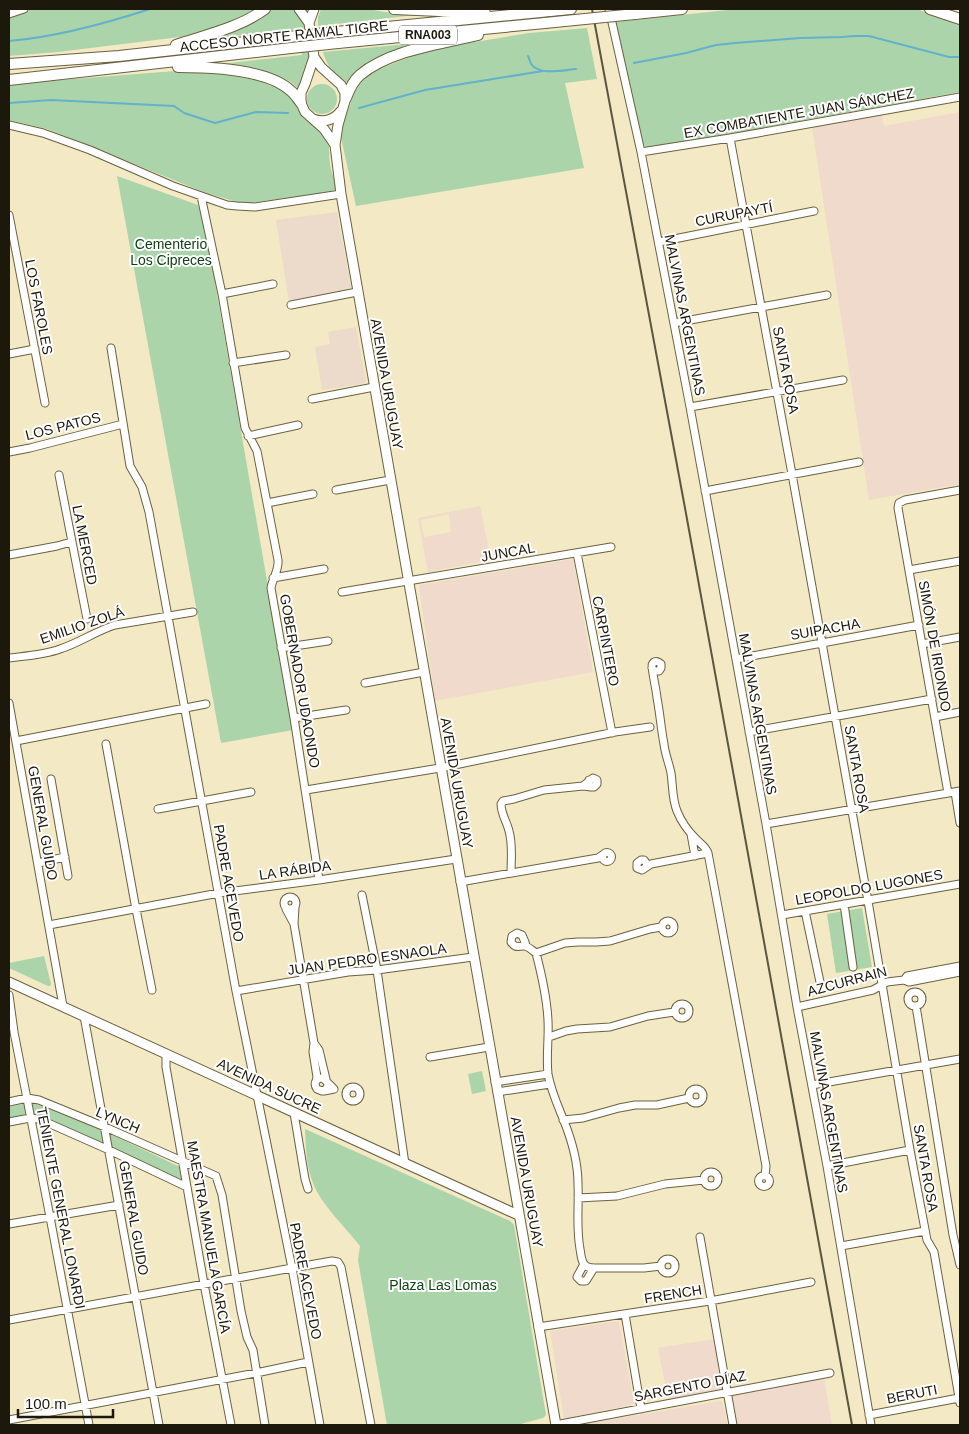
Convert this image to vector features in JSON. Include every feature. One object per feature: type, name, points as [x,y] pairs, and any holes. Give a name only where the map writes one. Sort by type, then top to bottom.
[{"type":"highway","points":[[119,56],[168,48],[251,18],[265,9]]},
{"type":"highway","points":[[394,9],[516,14]]},
{"type":"highway","name":"ACCESO NORTE RAMAL TIGRE","points":[[9,64],[119,56],[571,9]]},
{"type":"highway","name":"ACCESO NORTE RAMAL TIGRE","points":[[9,80],[300,47],[682,9]]},
{"type":"highway","points":[[930,9],[960,19]]},
{"type":"highway","points":[[344,103],[353,82],[359,75],[388,59],[417,48],[518,26]]},
{"type":"highway","points":[[128,68],[195,67],[256,74],[274,80],[284,86],[301,103]]},
{"type":"main road","points":[[298,9],[309,24]]},
{"type":"main road","points":[[313,119],[323,121],[333,119],[341,112],[344,103],[341,85],[330,77],[314,57],[309,24],[314,9]]},
{"type":"main road","points":[[314,57],[301,93],[301,103],[305,112],[324,129],[335,145]]},
{"type":"main road","points":[[305,84],[317,76],[330,77]]},
{"type":"main road","name":"AVENIDA URUGUAY","points":[[344,103],[335,145],[341,194],[556,1425]]},
{"type":"main road","name":"AVENIDA SUCRE","points":[[9,982],[518,1215]]},
{"type":"street","points":[[9,14],[24,9]]},
{"type":"street","name":"MALVINAS ARGENTINAS","points":[[609,9],[642,152],[690,407],[827,1166],[871,1425]]},
{"type":"street","name":"EX COMBATIENTE JUAN SÁNCHEZ","points":[[642,152],[960,97]]},
{"type":"street","points":[[9,125],[43,132],[173,186],[227,204],[248,207],[271,205],[341,194]]},
{"type":"street","name":"SANTA ROSA","points":[[730,138],[852,810],[910,1150],[927,1240],[934,1252],[960,1400]]},
{"type":"street","name":"GOBERNADOR UDAONDO","points":[[201,196],[222,294],[245,428],[257,452],[267,503],[278,567],[271,588],[320,880]]},
{"type":"street","name":"CURUPAYTÍ","points":[[659,242],[814,211]]},
{"type":"street","name":"LOS FAROLES","points":[[9,215],[46,403]]},
{"type":"street","points":[[222,294],[273,284]]},
{"type":"street","points":[[291,305],[357,292]]},
{"type":"street","points":[[674,323],[827,295]]},
{"type":"street","name":"PADRE ACEVEDO","points":[[111,348],[130,466],[146,498],[236,991],[292,1268],[320,1425]]},
{"type":"street","points":[[9,354],[35,349]]},
{"type":"street","points":[[233,363],[286,355]]},
{"type":"street","points":[[690,407],[844,380]]},
{"type":"street","points":[[312,399],[374,388]]},
{"type":"street","name":"LOS PATOS","points":[[9,452],[123,424]]},
{"type":"street","points":[[248,436],[298,425]]},
{"type":"street","points":[[705,491],[859,462]]},
{"type":"street","name":"LA MERCED","points":[[58,475],[87,619]]},
{"type":"street","points":[[336,490],[390,480]]},
{"type":"street","name":"SIMÓN DE IRIONDO","points":[[960,490],[904,500],[898,508],[935,717],[960,823]]},
{"type":"street","points":[[267,503],[313,494]]},
{"type":"street","points":[[9,555],[71,542]]},
{"type":"street","name":"JUNCAL","points":[[408,582],[611,547]]},
{"type":"street","name":"CARPINTERO","points":[[576,553],[612,733]]},
{"type":"street","points":[[909,570],[960,561]]},
{"type":"street","points":[[273,578],[324,569]]},
{"type":"street","points":[[342,592],[408,582]]},
{"type":"street","name":"EMILIO ZOLÁ","points":[[9,658],[46,653],[60,649],[115,624],[193,612]]},
{"type":"street","name":"SUIPACHA","points":[[736,658],[919,625]]},
{"type":"street","points":[[922,644],[960,637]]},
{"type":"street","points":[[281,648],[328,641]]},
{"type":"street","points":[[655,670],[654,678],[664,748],[671,776],[675,806],[683,823],[691,834],[707,849],[708,853],[751,1081],[766,1166],[765,1176]]},
{"type":"street","points":[[365,683],[424,672]]},
{"type":"street","points":[[749,732],[932,699]]},
{"type":"street","name":"GENERAL GUIDO","points":[[9,703],[63,1006]]},
{"type":"street","points":[[16,740],[206,704]]},
{"type":"street","points":[[294,718],[346,710]]},
{"type":"street","points":[[935,717],[960,712]]},
{"type":"street","points":[[306,790],[440,768],[650,727],[661,720]]},
{"type":"street","points":[[650,727],[662,732]]},
{"type":"street","points":[[106,744],[152,990]]},
{"type":"street","points":[[51,779],[68,876]]},
{"type":"street","points":[[511,873],[510,838],[501,811],[503,801],[544,790],[587,784]]},
{"type":"street","points":[[158,809],[251,792]]},
{"type":"street","points":[[766,824],[954,792]]},
{"type":"street","points":[[691,834],[694,856]]},
{"type":"street","points":[[647,864],[708,853]]},
{"type":"street","points":[[38,862],[65,857]]},
{"type":"street","points":[[460,882],[601,857]]},
{"type":"street","name":"LA RÁBIDA","points":[[49,925],[219,893],[456,859]]},
{"type":"street","name":"LEOPOLDO LUGONES","points":[[782,915],[960,884]]},
{"type":"street","points":[[362,895],[377,970],[405,1164]]},
{"type":"street","points":[[294,924],[283,903],[287,897],[294,898],[296,902],[294,924],[314,1043],[312,1052],[317,1077],[315,1084],[316,1089],[322,1091],[326,1084],[319,1050],[314,1043]]},
{"type":"street","points":[[844,904],[853,967]]},
{"type":"street","points":[[286,909],[291,910],[295,907]]},
{"type":"street","points":[[806,911],[820,982]]},
{"type":"street","points":[[536,953],[565,943],[610,940],[661,927]]},
{"type":"street","points":[[526,946],[536,953],[547,998],[548,1074],[556,1105],[564,1120],[576,1162],[578,1238],[582,1261],[586,1266],[594,1268],[661,1266]]},
{"type":"street","name":"JUAN PEDRO ESNAOLA","points":[[236,991],[348,972],[473,957]]},
{"type":"street","name":"AZCURRAIN","points":[[904,980],[907,976],[960,966]]},
{"type":"street","name":"AZCURRAIN","points":[[797,1007],[873,990],[882,984],[904,980],[909,982],[960,972]]},
{"type":"street","name":"TENIENTE GENERAL LONARDI","points":[[9,995],[11,1032],[27,1098],[89,1425]]},
{"type":"street","points":[[916,1006],[953,1235],[960,1265]]},
{"type":"street","points":[[549,1037],[566,1031],[610,1027],[648,1016],[674,1012]]},
{"type":"street","name":"GENERAL GUIDO","points":[[84,1016],[159,1425]]},
{"type":"street","points":[[430,1057],[489,1047]]},
{"type":"street","name":"MAESTRA MANUELA GARCÍA","points":[[166,1054],[166,1067],[182,1161],[230,1425]]},
{"type":"street","points":[[812,1085],[960,1059]]},
{"type":"street","points":[[495,1082],[548,1074]]},
{"type":"street","points":[[316,1081],[320,1078],[326,1084],[342,1091]]},
{"type":"street","points":[[497,1092],[550,1084]]},
{"type":"street","name":"LYNCH","points":[[9,1102],[27,1098],[39,1100],[216,1176],[222,1195],[235,1278]]},
{"type":"street","points":[[564,1120],[583,1118],[634,1105],[657,1105],[689,1098]]},
{"type":"street","points":[[294,1113],[308,1189]]},
{"type":"street","points":[[9,1122],[30,1118],[39,1119],[187,1187]]},
{"type":"street","points":[[827,1166],[910,1150]]},
{"type":"street","points":[[578,1198],[626,1195],[665,1184],[704,1180]]},
{"type":"street","points":[[9,1224],[119,1205]]},
{"type":"street","points":[[841,1246],[925,1231]]},
{"type":"street","points":[[700,1237],[733,1425]]},
{"type":"street","points":[[9,1320],[235,1278],[332,1261],[338,1262],[341,1267],[371,1425]]},
{"type":"street","points":[[584,1264],[578,1277],[581,1281],[586,1281],[594,1268]]},
{"type":"street","points":[[235,1278],[241,1312],[247,1336],[253,1350],[265,1425]]},
{"type":"street","name":"FRENCH","points":[[538,1327],[710,1301],[811,1282]]},
{"type":"street","points":[[625,1314],[641,1409]]},
{"type":"street","points":[[9,1420],[308,1362]]},
{"type":"street","name":"SARGENTO DÍAZ","points":[[556,1425],[830,1373]]},
{"type":"street","name":"BERUTI","points":[[869,1415],[960,1400]]},
{"type":"shaded area","points":[[960,112],[960,484],[869,500],[812,127],[882,115],[884,126]]},
{"type":"shaded area","points":[[337,212],[352,291],[289,302],[276,220]]},
{"type":"shaded area","points":[[356,327],[366,381],[363,384],[322,390],[315,347],[330,344],[328,332]]},
{"type":"shaded area","points":[[480,506],[491,560],[428,572],[418,518]],"holes":[[[449,514],[451,532],[424,537],[421,520]]]},
{"type":"shaded area","points":[[573,559],[593,672],[435,701],[419,585]]},
{"type":"shaded area","points":[[619,1321],[634,1404],[564,1419],[550,1331]]},
{"type":"shaded area","points":[[714,1339],[723,1390],[668,1400],[658,1348]]},
{"type":"shaded area","points":[[824,1378],[832,1425],[736,1425],[730,1394]]},
{"type":"shaded area","points":[[720,1401],[723,1403],[727,1425],[580,1425]]},
{"type":"green space","points":[[31,9],[259,9],[196,35],[9,56],[9,17],[17,16]]},
{"type":"green space","points":[[270,9],[294,9],[307,26],[311,51],[299,90],[291,82],[277,76],[221,64],[302,55],[299,29],[206,39]]},
{"type":"green space","points":[[321,9],[369,9],[384,12],[424,14],[318,26],[318,17]]},
{"type":"green space","points":[[737,9],[917,9],[960,25],[960,92],[649,148],[645,146],[642,143],[615,22]]},
{"type":"green space","points":[[587,28],[597,79],[565,83],[584,168],[356,206],[340,133],[353,96],[361,81],[377,70],[422,52],[529,33]]},
{"type":"green space","points":[[449,40],[407,50],[348,83],[339,78],[332,70],[323,52]]},
{"type":"green space","points":[[188,70],[249,75],[270,86],[284,88],[329,142],[330,163],[335,190],[244,204],[206,193],[47,129],[9,120],[9,84]]},
{"type":"green space","points":[[322,84],[328,85],[336,93],[336,105],[328,113],[322,114],[316,113],[308,105],[307,99],[308,93],[316,85]]},
{"type":"green space","name":"Cementerio Los Cipreces","points":[[117,176],[198,205],[204,219],[293,730],[221,743]]},
{"type":"green space","points":[[862,908],[872,967],[836,973],[827,914]]},
{"type":"green space","points":[[44,956],[50,986],[9,968],[9,963]]},
{"type":"green space","points":[[482,1071],[486,1091],[472,1094],[468,1074]]},
{"type":"green space","points":[[31,1102],[102,1130],[180,1167],[184,1182],[31,1113],[9,1118],[9,1107]]},
{"type":"green space","name":"Plaza Las Lomas","points":[[305,1129],[510,1221],[514,1225],[546,1415],[543,1418],[517,1425],[387,1425],[358,1260],[360,1246],[316,1191],[308,1163]]},
{"type":"waterway","points":[[9,41],[80,29],[150,9]]},
{"type":"waterway","points":[[634,63],[716,45],[800,38],[855,36],[869,36],[949,57],[960,57]]},
{"type":"waterway","points":[[528,56],[531,64],[540,70],[576,69]]},
{"type":"waterway","points":[[359,108],[425,90],[543,71]]},
{"type":"waterway","points":[[9,103],[51,100],[174,106],[184,113],[215,123],[256,112],[288,113]]},
{"type":"railway","points":[[592,9],[852,1425]]}]
